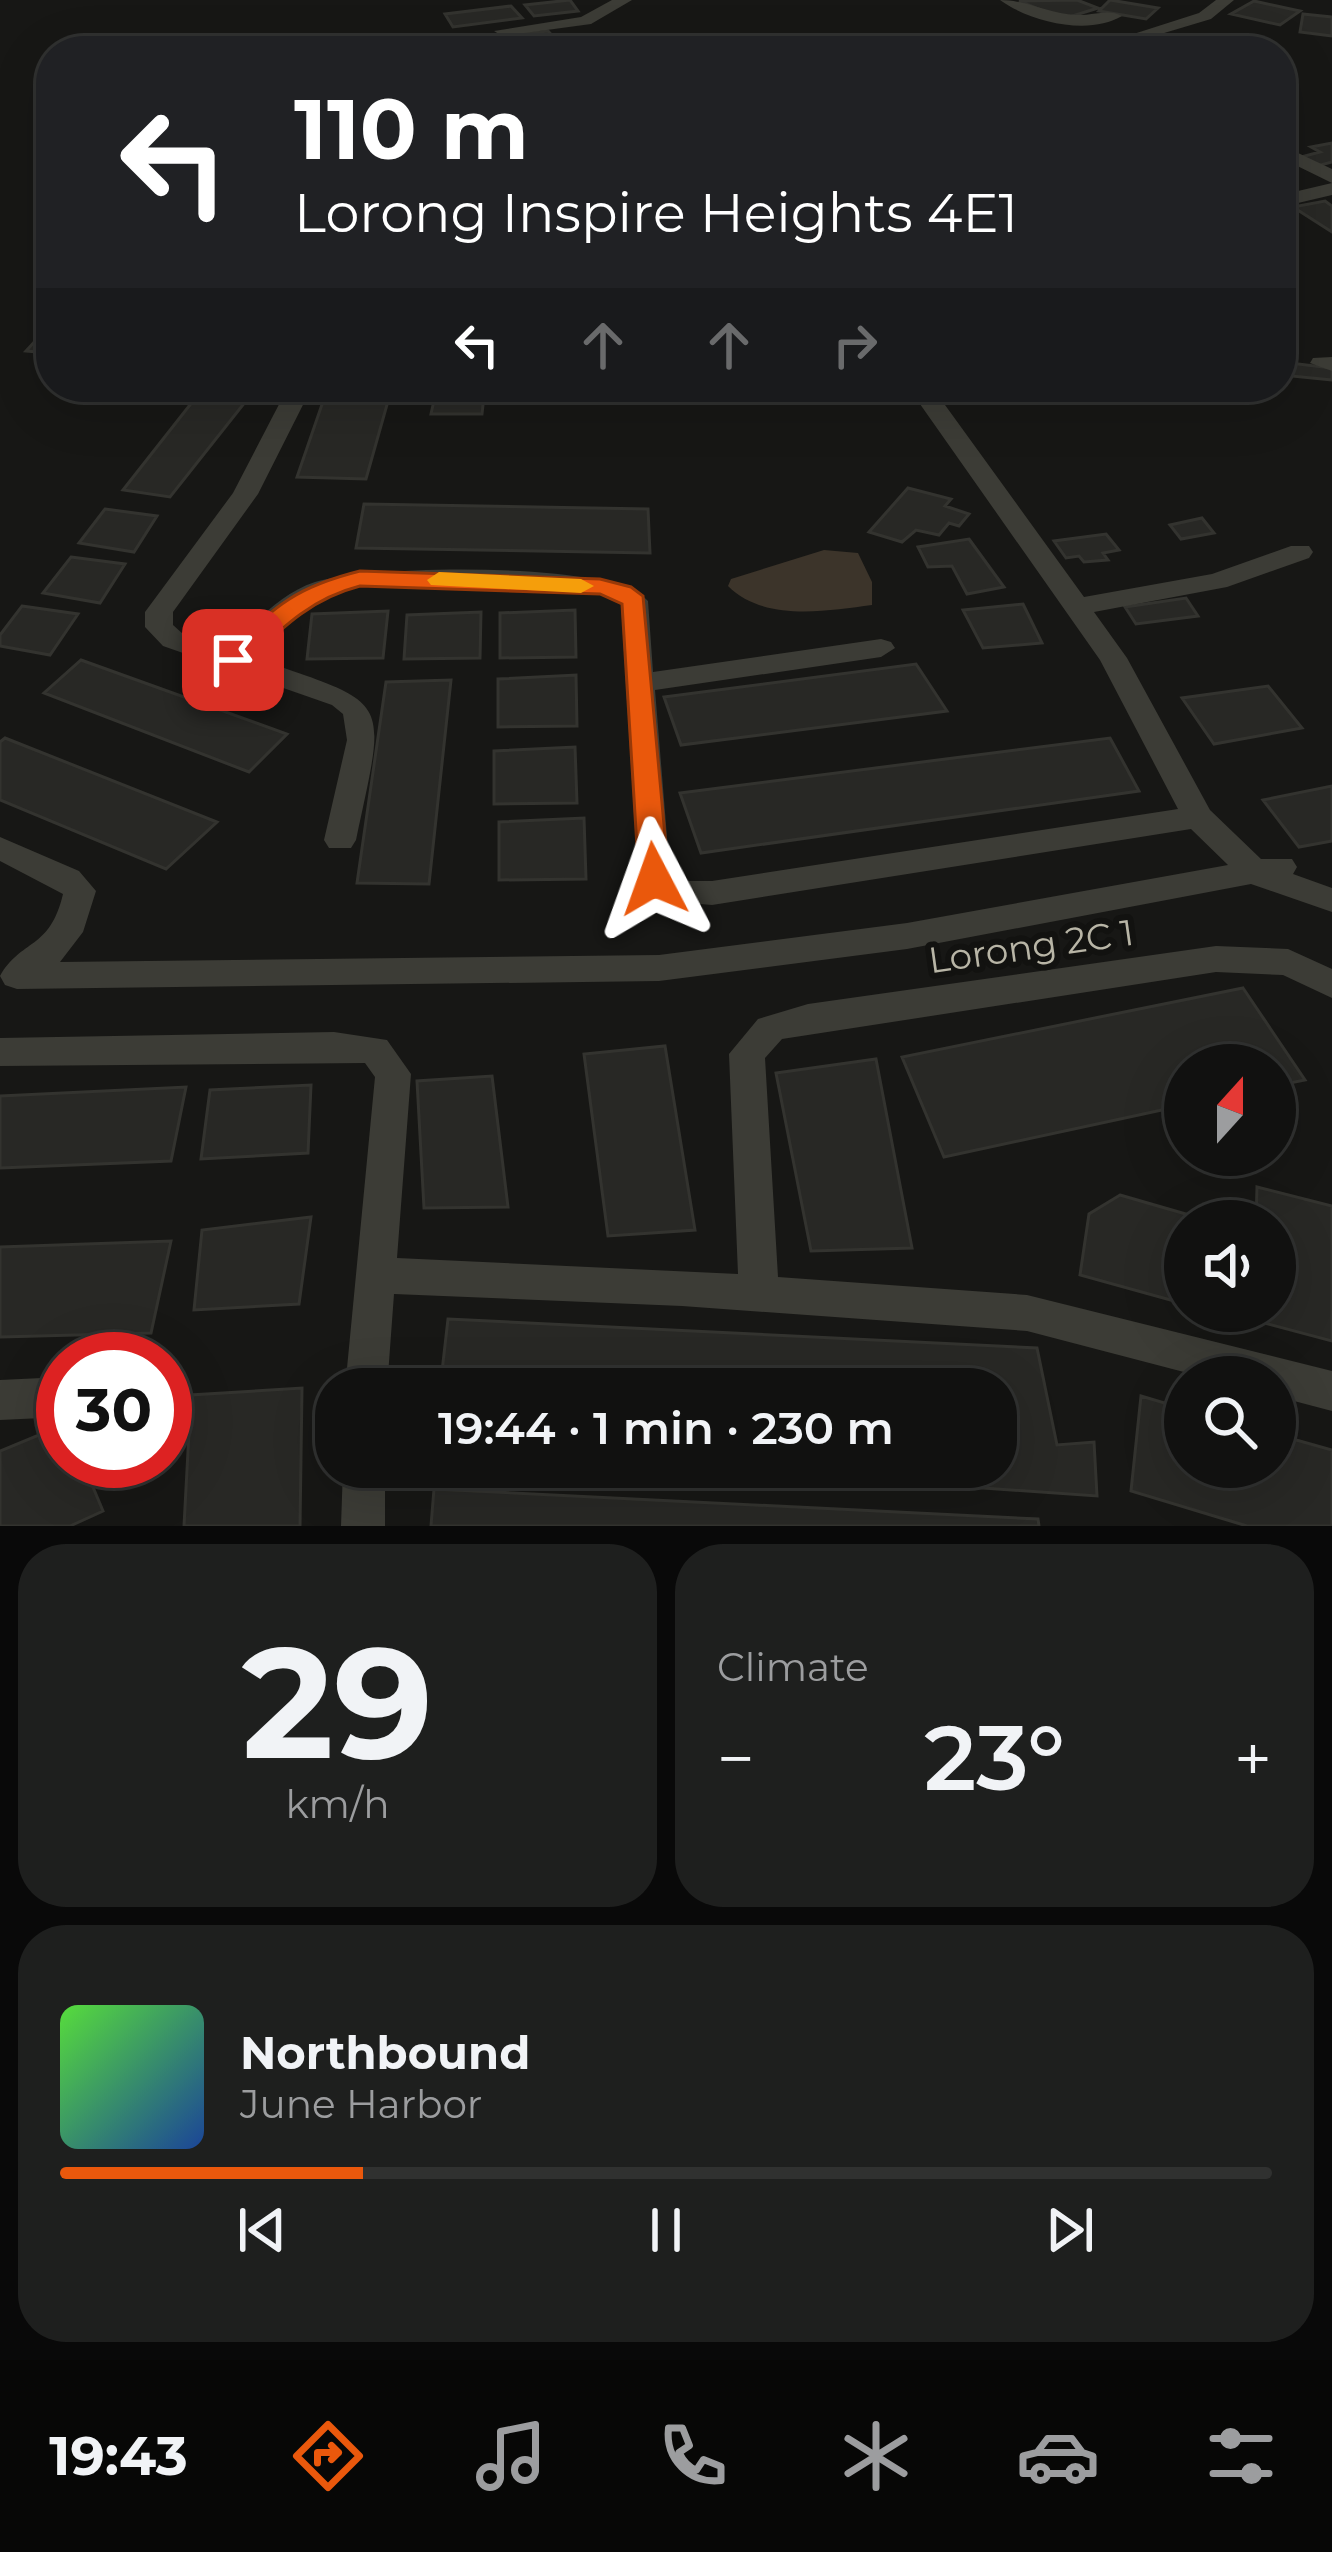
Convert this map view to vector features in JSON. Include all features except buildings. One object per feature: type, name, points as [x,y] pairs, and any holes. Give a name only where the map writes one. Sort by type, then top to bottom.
[{"type":"street","points":[[502,31],[585,21],[624,0]]},
{"type":"street","points":[[1008,0],[1062,22],[1114,16]]},
{"type":"street","points":[[1138,36],[1205,16],[1226,0]]},
{"type":"street","points":[[1296,159],[1332,177]]},
{"type":"street","points":[[1296,197],[1332,189]]},
{"type":"street","points":[[292,402],[245,494],[159,612],[159,627],[173,640],[342,698],[357,710],[362,740],[340,840]]},
{"type":"street","points":[[931,402],[1113,658],[1198,818],[1269,871],[1332,900]]},
{"type":"street","points":[[1077,607],[1219,581],[1300,552]]},
{"type":"street","points":[[233,660],[291,606],[320,589],[360,578],[600,587],[622,592],[634,601],[654,879],[676,893],[712,893],[912,865],[1198,818]]},
{"type":"street","points":[[641,682],[880,649]]},
{"type":"street","points":[[0,848],[68,879],[80,891],[74,920],[58,948],[8,977]]},
{"type":"street","points":[[8,977],[659,968],[907,936],[1269,871],[1332,882]]},
{"type":"street","name":"Lorong 2C 1","points":[[759,1292],[747,1054],[770,1029],[808,1018],[1216,959],[1288,962],[1332,985]]},
{"type":"street","points":[[0,1052],[334,1046],[375,1050],[393,1074],[367,1368]]},
{"type":"street","points":[[374,1275],[759,1292],[1028,1313],[1332,1391]]},
{"type":"street","points":[[0,1400],[36,1398]]},
{"type":"street","points":[[363,1526],[364,1488]]},
{"type":"shaded area","points":[[824,550],[858,553],[872,582],[872,605],[816,611],[777,609],[759,605],[728,586],[731,579]]},
{"type":"slow traffic","points":[[439,580],[581,586]]},
{"type":"route","points":[[233,660],[291,606],[320,589],[360,578],[600,587],[622,592],[634,601],[654,879]]}]
